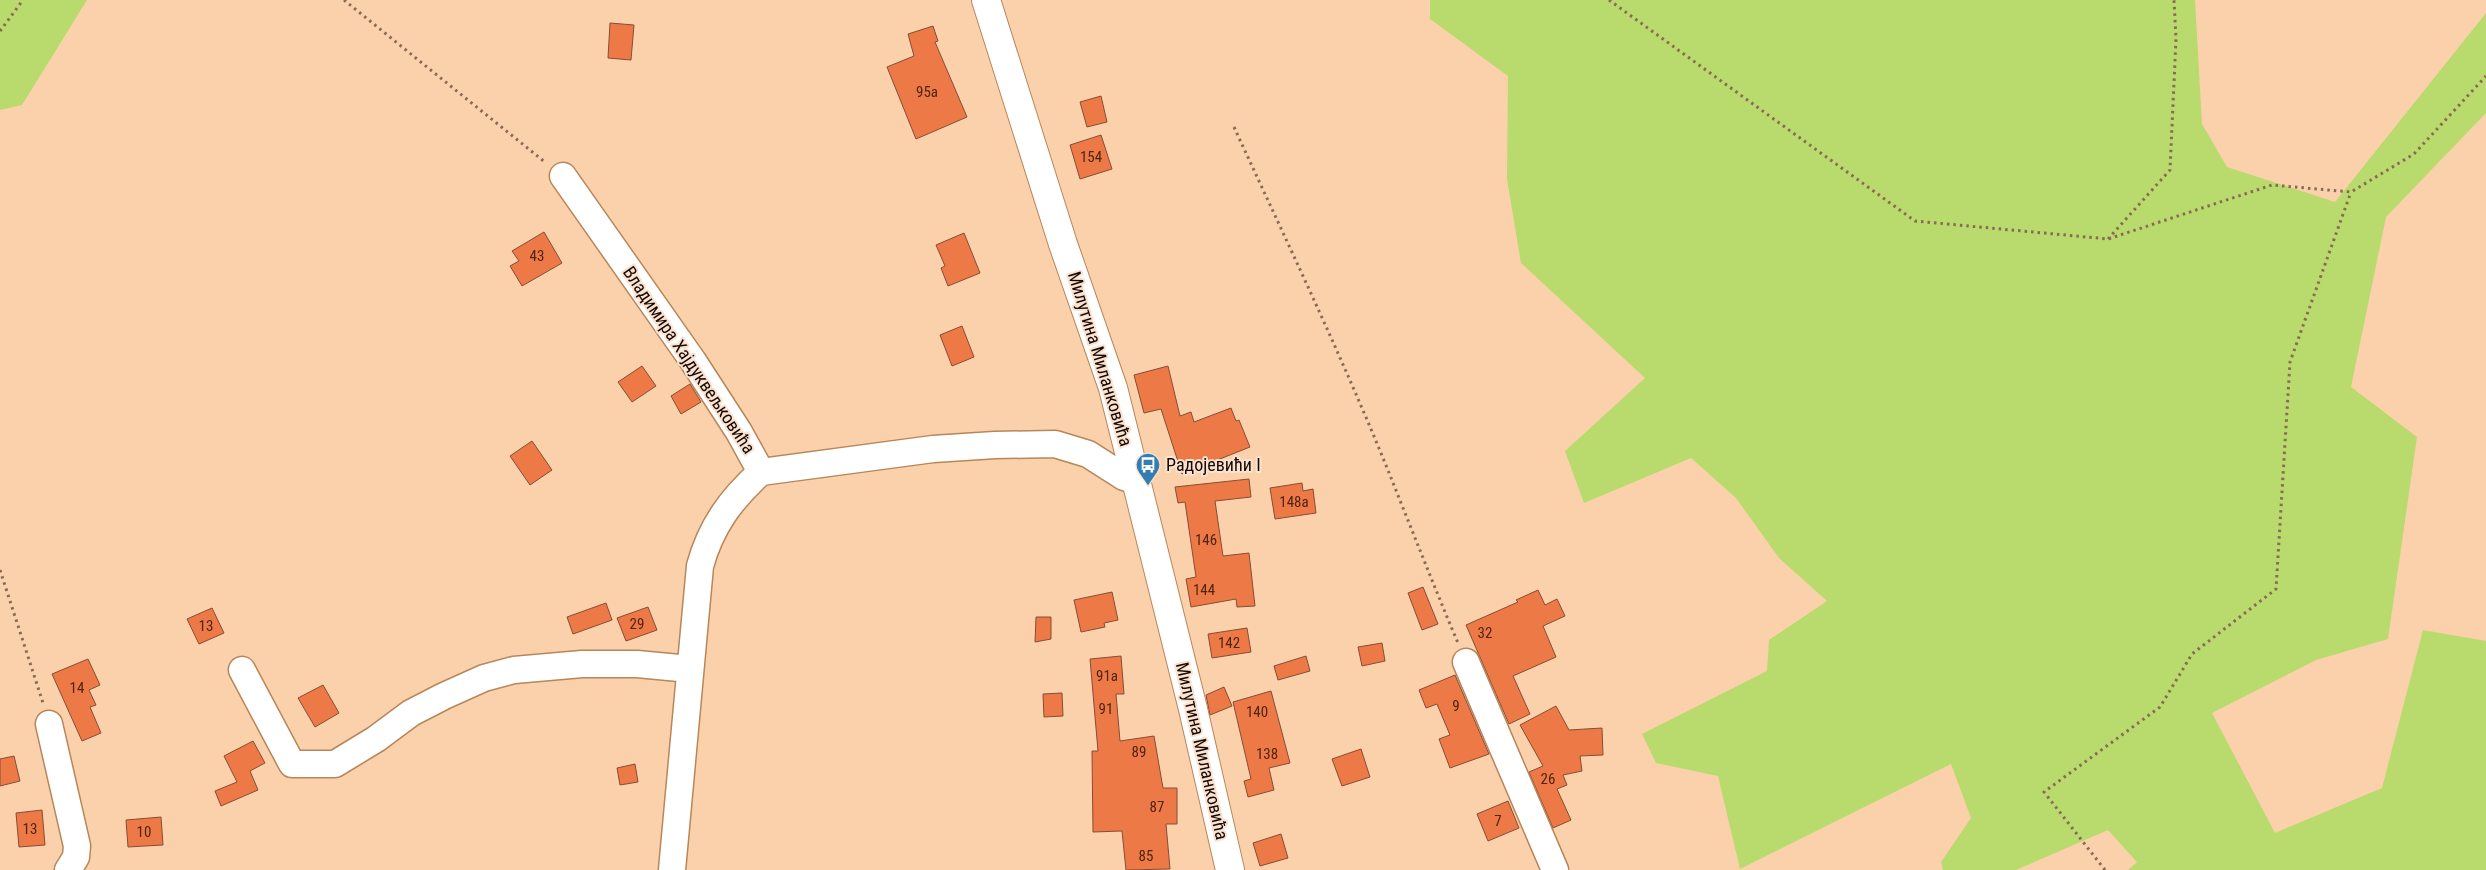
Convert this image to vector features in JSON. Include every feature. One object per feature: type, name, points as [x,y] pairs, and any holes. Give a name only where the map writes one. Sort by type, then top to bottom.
[{"type":"main road","name":"Милутина Миланковића","points":[[986,0],[1063,244],[1113,388],[1201,742],[1230,870]]},
{"type":"street","name":"Владимира Хајдуквељковића","points":[[562,176],[693,360],[739,432],[761,472],[729,504],[719,518],[704,549],[700,566],[672,870]]},
{"type":"street","points":[[761,472],[933,449],[995,444],[1056,444],[1088,454],[1124,477],[1136,481]]},
{"type":"street","points":[[1466,662],[1555,870]]},
{"type":"street","points":[[242,670],[292,764],[334,764],[376,740],[411,714],[484,678],[514,670],[582,664],[636,664],[690,669]]},
{"type":"street","points":[[49,724],[77,846],[76,857],[68,870]]},
{"type":"path","points":[[0,31],[23,0]]},
{"type":"path","points":[[344,0],[562,176]]},
{"type":"path","points":[[1609,0],[1915,221],[2108,239],[2272,185],[2351,192],[2414,154],[2486,76]]},
{"type":"path","points":[[2108,239],[2170,170],[2176,39],[2174,0]]},
{"type":"path","points":[[1234,127],[1333,344],[1466,662]]},
{"type":"path","points":[[2105,870],[2044,792],[2160,707],[2192,654],[2276,589],[2290,362],[2351,192]]},
{"type":"path","points":[[0,570],[29,655],[49,724]]},
{"type":"green space","points":[[0,0],[87,0],[22,105],[0,110]]},
{"type":"green space","points":[[1430,0],[2195,0],[2202,124],[2227,167],[2335,202],[2486,13],[2486,113],[2386,217],[2351,387],[2417,437],[2388,639],[2316,660],[2212,713],[2275,833],[2382,788],[2423,630],[2486,641],[2486,870],[2128,870],[2137,862],[2108,830],[2016,870],[1943,870],[1941,862],[1971,818],[1951,764],[1740,869],[1718,776],[1656,763],[1642,734],[1767,671],[1769,640],[1827,601],[1779,558],[1736,498],[1691,458],[1584,503],[1565,451],[1645,378],[1521,263],[1507,179],[1508,76],[1430,19]]},
{"type":"building","points":[[610,23],[634,25],[631,60],[608,58]]},
{"type":"building","points":[[933,26],[938,41],[935,42],[967,117],[916,139],[887,67],[914,56],[908,34]]},
{"type":"building","points":[[1101,96],[1107,122],[1087,127],[1080,102]]},
{"type":"building","points":[[1101,135],[1112,169],[1080,179],[1070,145]]},
{"type":"building","points":[[544,232],[562,263],[522,286],[510,266],[519,261],[512,251]]},
{"type":"building","points":[[964,233],[980,273],[948,286],[941,268],[945,266],[936,245]]},
{"type":"building","points":[[962,326],[974,357],[952,366],[940,335]]},
{"type":"building","points":[[642,366],[656,386],[632,402],[618,382]]},
{"type":"building","points":[[1168,366],[1180,416],[1191,412],[1194,422],[1231,408],[1236,421],[1239,420],[1250,447],[1182,474],[1161,409],[1144,413],[1134,375]]},
{"type":"building","points":[[690,384],[701,402],[681,414],[671,396]]},
{"type":"building","points":[[532,441],[552,470],[530,485],[510,456]]},
{"type":"building","points":[[1249,479],[1251,497],[1215,501],[1223,556],[1249,553],[1255,606],[1237,607],[1236,599],[1191,607],[1186,579],[1196,577],[1185,502],[1178,503],[1175,487]]},
{"type":"building","points":[[1302,483],[1303,491],[1313,489],[1316,513],[1275,519],[1270,488]]},
{"type":"building","points":[[1423,587],[1438,624],[1422,630],[1408,593]]},
{"type":"building","points":[[1538,590],[1545,605],[1557,599],[1565,616],[1543,626],[1556,657],[1513,676],[1530,714],[1509,724],[1466,625],[1518,602],[1516,600]]},
{"type":"building","points":[[1112,592],[1118,620],[1104,623],[1105,627],[1081,632],[1074,600]]},
{"type":"building","points":[[606,603],[612,620],[573,634],[567,617]]},
{"type":"building","points":[[648,607],[657,630],[626,641],[617,618]]},
{"type":"building","points":[[212,608],[224,633],[199,644],[187,619]]},
{"type":"building","points":[[1036,617],[1051,617],[1051,639],[1035,642]]},
{"type":"building","points":[[1247,628],[1251,652],[1212,658],[1208,634]]},
{"type":"building","points":[[1382,643],[1385,661],[1362,666],[1358,647]]},
{"type":"building","points":[[1121,656],[1124,694],[1116,694],[1120,741],[1154,736],[1163,788],[1177,788],[1177,824],[1166,824],[1170,869],[1126,870],[1122,831],[1093,832],[1092,751],[1098,751],[1090,659]]},
{"type":"building","points":[[1306,656],[1310,671],[1278,680],[1274,666]]},
{"type":"building","points":[[88,659],[100,685],[89,690],[96,705],[90,707],[101,733],[82,741],[52,674]]},
{"type":"building","points":[[1455,675],[1489,754],[1450,768],[1439,739],[1450,735],[1437,704],[1426,708],[1419,690]]},
{"type":"building","points":[[323,685],[339,713],[315,727],[298,698]]},
{"type":"building","points":[[1224,687],[1232,706],[1210,715],[1206,695]]},
{"type":"building","points":[[1271,691],[1290,763],[1269,768],[1274,790],[1248,797],[1244,781],[1251,779],[1233,702]]},
{"type":"building","points":[[1062,693],[1063,716],[1044,717],[1043,694]]},
{"type":"building","points":[[1556,706],[1569,730],[1602,728],[1603,755],[1580,756],[1582,771],[1563,775],[1567,785],[1557,789],[1571,820],[1553,828],[1529,772],[1543,766],[1520,725]]},
{"type":"building","points":[[253,741],[265,763],[250,771],[258,790],[221,806],[215,791],[237,782],[224,756]]},
{"type":"building","points":[[1361,749],[1370,777],[1342,786],[1332,759]]},
{"type":"building","points":[[14,756],[20,781],[0,786],[0,759]]},
{"type":"building","points":[[635,764],[638,782],[620,785],[617,768]]},
{"type":"building","points":[[1508,801],[1519,828],[1488,841],[1477,814]]},
{"type":"building","points":[[42,810],[45,845],[19,847],[16,813]]},
{"type":"building","points":[[161,817],[163,845],[128,847],[126,820]]},
{"type":"building","points":[[1281,834],[1288,858],[1260,866],[1253,843]]},
{"type":"place","name":"Радојевићи I","points":[[1148,486]]}]
